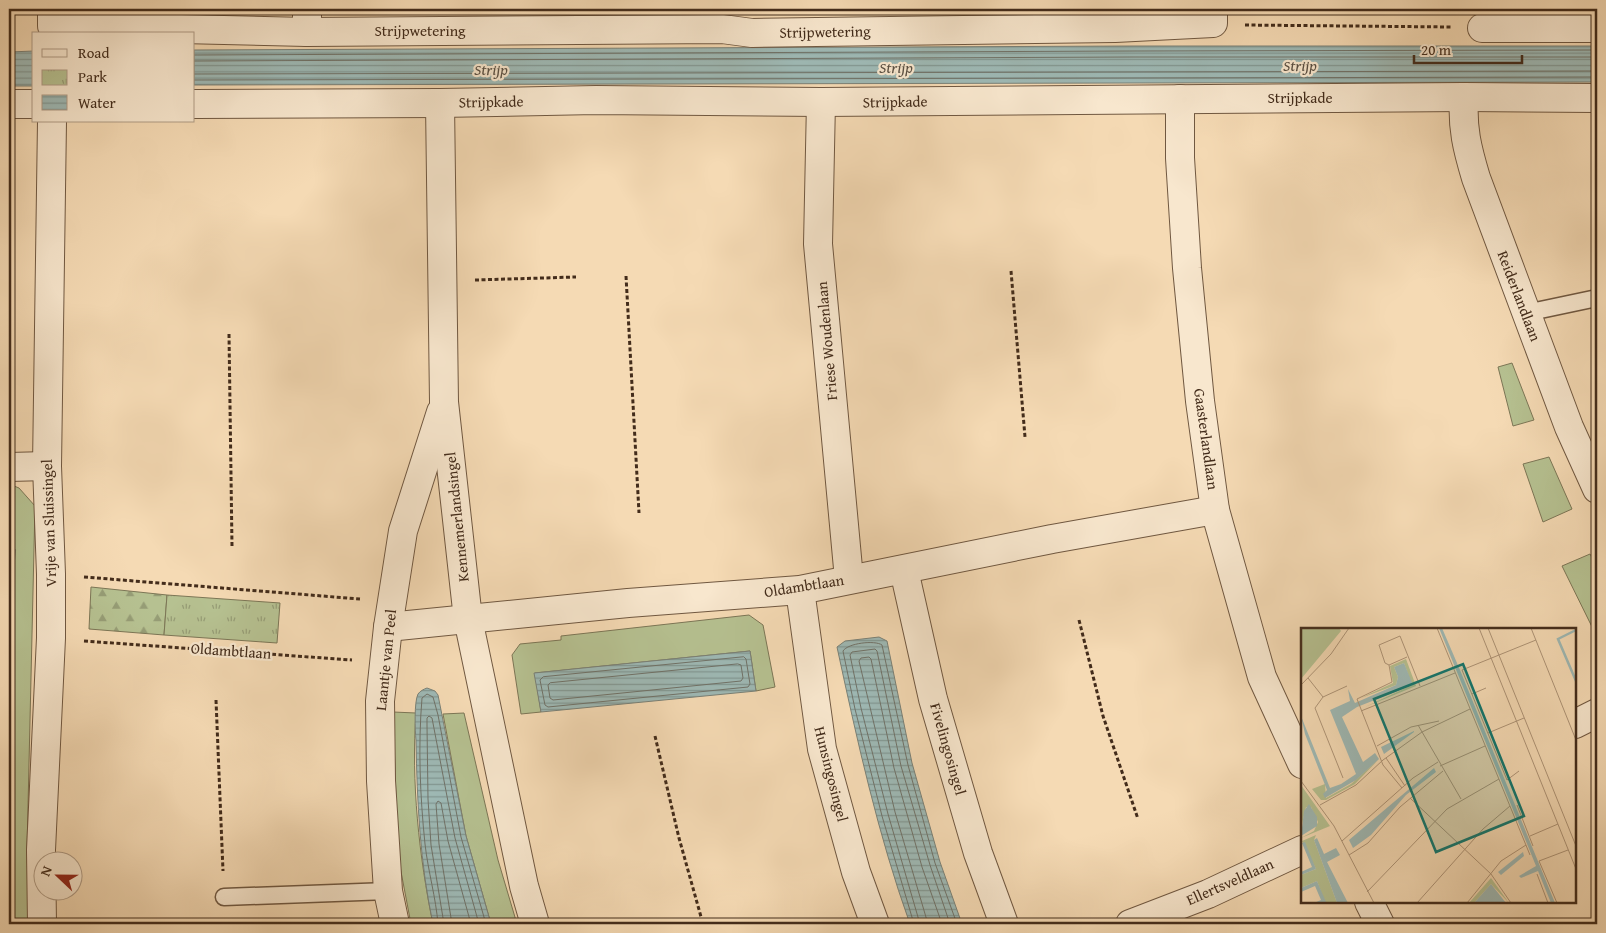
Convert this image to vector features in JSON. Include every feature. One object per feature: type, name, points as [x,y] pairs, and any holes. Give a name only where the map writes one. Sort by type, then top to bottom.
[{"type":"street","name":"Strijpwetering","points":[[52,17],[307,20],[722,19],[762,32],[1115,28],[1213,16]]},
{"type":"street","points":[[1482,28],[1597,28]]},
{"type":"street","name":"Strijpkade","points":[[195,104],[596,100],[821,102],[1464,97],[1597,98]]},
{"type":"street","name":"Reiderlandlaan","points":[[1464,97],[1464,138],[1476,178],[1569,427],[1597,489]]},
{"type":"street","name":"Gaasterlandlaan","points":[[1180,99],[1180,158],[1187,268],[1200,401],[1215,510],[1262,676],[1301,762]]},
{"type":"street","name":"Friese Woudenlaan","points":[[821,102],[818,244],[848,580]]},
{"type":"street","name":"Kennemerlandsingel","points":[[440,103],[444,402],[468,619],[524,886],[535,924]]},
{"type":"street","points":[[9,104],[32,104]]},
{"type":"street","name":"Vrije van Sluissingel","points":[[42,924],[41,850],[51,638],[47,466],[52,122]]},
{"type":"street","name":"Laantje van Peel","points":[[395,924],[388,891],[381,781],[380,701],[388,627],[403,531],[444,402]]},
{"type":"street","points":[[9,467],[47,466]]},
{"type":"street","name":"Oldambtlaan","points":[[388,627],[628,603],[800,590],[1052,539],[1215,510]]},
{"type":"street","name":"Fivelingosingel","points":[[904,570],[933,699],[978,853],[1004,924]]},
{"type":"street","name":"Hunsingosingel","points":[[800,590],[822,749],[856,872],[875,924]]},
{"type":"street","points":[[1576,724],[1597,713]]},
{"type":"street","name":"Ellertsveldlaan","points":[[1130,924],[1208,894],[1301,850]]},
{"type":"street","points":[[1370,903],[1380,924]]},
{"type":"lane","points":[[1526,313],[1597,298]]},
{"type":"lane","points":[[224,897],[388,891]]},
{"type":"path","points":[[1213,16],[1235,25],[1482,28]]},
{"type":"path","points":[[1011,271],[1025,437]]},
{"type":"path","points":[[626,276],[639,513]]},
{"type":"path","points":[[442,281],[576,278]]},
{"type":"path","points":[[228,334],[232,546]]},
{"type":"path","points":[[51,574],[368,600],[366,614],[388,627]]},
{"type":"path","points":[[1079,620],[1103,716],[1138,819]]},
{"type":"path","name":"Oldambtlaan","points":[[51,638],[359,661]]},
{"type":"path","points":[[216,700],[224,897]]},
{"type":"path","points":[[655,736],[679,838],[703,924]]},
{"type":"green space","points":[[1512,363],[1534,420],[1513,426],[1498,367]]},
{"type":"green space","points":[[1549,457],[1572,509],[1543,522],[1523,464]]},
{"type":"green space","points":[[9,484],[19,488],[35,506],[27,850],[29,924],[9,924],[9,674],[15,550],[9,533]]},
{"type":"green space","points":[[1590,554],[1597,567],[1597,637],[1562,566]]},
{"type":"green space","points":[[91,587],[167,595],[164,635],[89,629]]},
{"type":"green space","points":[[167,595],[280,603],[277,643],[164,635]]},
{"type":"green space","points":[[749,615],[763,625],[775,687],[756,691],[750,651],[535,673],[541,712],[521,714],[512,655],[520,644],[561,640],[561,636]]},
{"type":"green space","points":[[393,712],[416,713],[415,792],[417,819],[433,924],[411,924],[398,856]]},
{"type":"green space","points":[[464,713],[498,860],[517,924],[491,924],[466,836],[443,714]]},
{"type":"water","name":"Strijp","points":[[1597,46],[1597,82],[195,85],[195,50]]},
{"type":"water","points":[[32,51],[32,86],[9,86],[9,52]]},
{"type":"water","points":[[9,533],[15,550],[9,674]]},
{"type":"water","points":[[879,637],[887,641],[912,763],[940,862],[962,924],[910,924],[878,822],[860,752],[837,647],[845,641]]},
{"type":"water","points":[[750,651],[756,691],[541,712],[534,673]]},
{"type":"water","points":[[427,688],[435,691],[438,695],[466,836],[491,924],[433,924],[420,832],[415,724],[418,694]]}]
